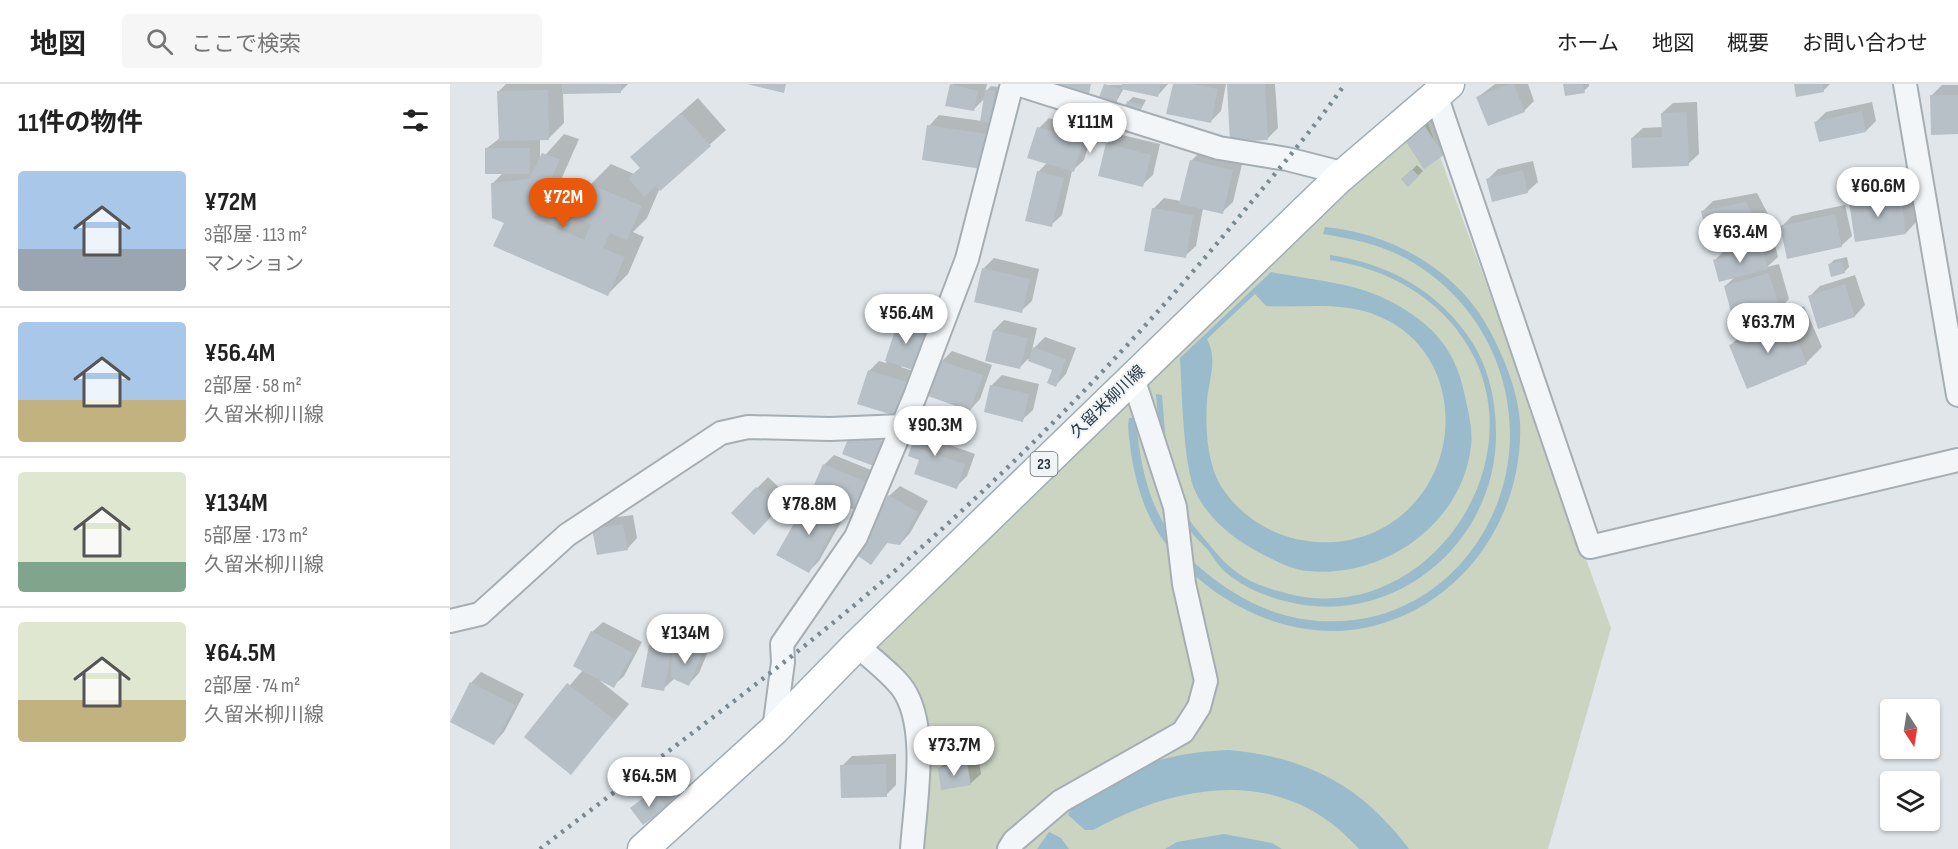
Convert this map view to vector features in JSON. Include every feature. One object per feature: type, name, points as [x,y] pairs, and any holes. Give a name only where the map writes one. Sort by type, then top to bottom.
[{"type":"main road","name":"久留米柳川線","points":[[643,849],[774,730],[857,645],[1338,179],[1443,90]]},
{"type":"street","points":[[774,730],[783,662],[782,644],[856,537],[902,426],[967,259],[1012,84]]},
{"type":"street","points":[[1017,84],[1219,148],[1287,159],[1338,172],[1338,179]]},
{"type":"street","points":[[1905,84],[1958,395]]},
{"type":"street","points":[[1443,90],[1590,547],[1958,460]]},
{"type":"street","points":[[1009,849],[1014,841],[1061,801],[1183,732],[1199,707],[1206,681],[1184,584],[1175,507],[1133,378]]},
{"type":"street","points":[[450,621],[480,614],[567,535],[721,433],[748,426],[830,429],[902,426]]},
{"type":"street","points":[[857,645],[906,693],[916,723],[917,761],[912,849]]},
{"type":"green space","points":[[1425,115],[1611,628],[1548,849],[911,849],[911,690],[889,671],[876,645]]},
{"type":"water","points":[[1325,227],[1350,231],[1399,247],[1422,259],[1443,274],[1462,292],[1478,311],[1501,354],[1514,388],[1520,422],[1519,457],[1512,490],[1500,521],[1482,550],[1461,576],[1435,598],[1406,614],[1373,626],[1343,631],[1313,630],[1283,624],[1254,614],[1202,582],[1180,561],[1153,524],[1137,483],[1128,426],[1129,418],[1136,418],[1144,472],[1151,496],[1174,539],[1209,575],[1233,592],[1262,607],[1306,620],[1354,620],[1400,608],[1428,592],[1452,573],[1489,523],[1504,482],[1510,439],[1506,396],[1494,355],[1472,317],[1443,284],[1395,253],[1365,243],[1323,234]]},
{"type":"water","points":[[1330,255],[1372,265],[1411,283],[1444,308],[1459,324],[1478,352],[1487,374],[1495,409],[1496,433],[1492,473],[1479,510],[1458,542],[1431,569],[1399,590],[1364,602],[1325,607],[1285,601],[1245,586],[1224,571],[1190,531],[1176,503],[1168,473],[1161,442],[1156,394],[1162,395],[1168,460],[1180,505],[1221,559],[1246,579],[1289,594],[1339,598],[1384,586],[1424,562],[1456,527],[1478,485],[1489,439],[1486,392],[1468,346],[1442,313],[1426,299],[1391,278],[1351,264],[1330,260]]},
{"type":"water","points":[[1271,272],[1332,282],[1376,295],[1420,320],[1441,341],[1457,368],[1462,383],[1471,435],[1465,474],[1453,499],[1436,521],[1415,540],[1391,555],[1364,566],[1336,571],[1308,571],[1284,565],[1252,549],[1233,536],[1208,512],[1196,493],[1188,466],[1180,358]],"holes":[[[1255,294],[1266,306],[1323,306],[1365,311],[1403,330],[1423,350],[1436,373],[1444,398],[1445,426],[1441,453],[1431,479],[1415,502],[1394,521],[1369,534],[1343,541],[1316,542],[1289,537],[1264,526],[1241,510],[1223,489],[1213,469],[1207,434],[1207,400],[1212,369],[1212,354],[1207,339]]]},
{"type":"water","points":[[1229,750],[1283,760],[1331,778],[1372,808],[1409,849],[1359,849],[1330,822],[1299,804],[1266,793],[1231,790],[1196,793],[1161,801],[1093,830],[1085,830],[1068,815],[1076,804],[1103,785],[1137,767],[1191,753]]},
{"type":"water","points":[[1049,832],[1061,838],[1069,849],[1037,849]]},
{"type":"water","points":[[1224,834],[1272,843],[1282,849],[1165,849],[1177,842]]},
{"type":"building","points":[[562,84],[621,84],[621,93],[562,94]]},
{"type":"building","points":[[747,84],[786,84],[784,93]]},
{"type":"building","points":[[950,84],[978,91],[974,111],[945,106]]},
{"type":"building","points":[[1057,84],[1091,84],[1089,94],[1057,87]]},
{"type":"building","points":[[1104,84],[1121,89],[1115,106],[1098,100]]},
{"type":"building","points":[[1122,84],[1161,84],[1158,97],[1121,89]]},
{"type":"building","points":[[1173,84],[1193,84],[1218,89],[1211,123],[1166,114]]},
{"type":"building","points":[[1227,84],[1265,84],[1268,140],[1230,142]]},
{"type":"building","points":[[1514,84],[1525,112],[1488,126],[1476,97]]},
{"type":"building","points":[[1563,84],[1583,84],[1585,93],[1565,96]]},
{"type":"building","points":[[1794,84],[1823,84],[1824,92],[1796,97]]},
{"type":"building","points":[[548,90],[549,140],[499,141],[497,91]]},
{"type":"building","points":[[985,90],[995,91],[990,123],[980,122]]},
{"type":"building","points":[[1930,95],[1958,95],[1958,134],[1931,135]]},
{"type":"building","points":[[1127,101],[1142,105],[1140,113],[1124,109]]},
{"type":"building","points":[[1862,111],[1866,132],[1819,142],[1814,122]]},
{"type":"building","points":[[1073,112],[1088,115],[1082,138],[1067,134]]},
{"type":"building","points":[[1687,112],[1689,166],[1632,168],[1631,138],[1662,137],[1661,113]]},
{"type":"building","points":[[681,113],[711,146],[660,191],[656,186],[644,197],[628,178],[640,168],[630,157]]},
{"type":"building","points":[[1089,121],[1108,124],[1106,143],[1083,141]]},
{"type":"building","points":[[927,125],[987,134],[982,169],[922,160]]},
{"type":"building","points":[[1424,125],[1444,155],[1424,169],[1404,139]]},
{"type":"building","points":[[1037,127],[1083,141],[1074,172],[1027,158]]},
{"type":"building","points":[[1106,143],[1151,155],[1143,187],[1098,176]]},
{"type":"building","points":[[485,148],[530,148],[530,174],[485,174]]},
{"type":"building","points":[[542,153],[560,159],[534,218],[584,240],[591,224],[575,217],[590,184],[642,206],[627,240],[610,233],[603,248],[625,257],[608,296],[493,246],[504,223],[492,218],[491,183],[529,179]]},
{"type":"building","points":[[1190,160],[1233,170],[1223,214],[1179,204]]},
{"type":"building","points":[[1412,169],[1419,176],[1408,187],[1401,179]]},
{"type":"building","points":[[1523,170],[1528,193],[1492,202],[1486,179]]},
{"type":"building","points":[[1037,171],[1064,178],[1052,227],[1025,221]]},
{"type":"building","points":[[1901,194],[1906,234],[1855,242],[1849,202]]},
{"type":"building","points":[[1746,202],[1759,227],[1707,238],[1701,211]]},
{"type":"building","points":[[1152,208],[1193,215],[1186,258],[1144,251]]},
{"type":"building","points":[[1835,214],[1842,247],[1787,259],[1780,226]]},
{"type":"building","points":[[1762,247],[1768,269],[1719,282],[1713,260]]},
{"type":"building","points":[[1842,261],[1845,273],[1831,277],[1828,264]]},
{"type":"building","points":[[982,268],[1030,279],[1022,313],[974,302]]},
{"type":"building","points":[[1769,273],[1780,310],[1734,323],[1724,286]]},
{"type":"building","points":[[1845,284],[1855,317],[1818,329],[1808,296]]},
{"type":"building","points":[[1789,320],[1807,364],[1747,389],[1729,345]]},
{"type":"building","points":[[898,321],[926,329],[913,370],[885,361]]},
{"type":"building","points":[[993,330],[1028,338],[1020,369],[985,361]]},
{"type":"building","points":[[1033,347],[1066,359],[1056,387],[1047,383],[1052,370],[1028,361]]},
{"type":"building","points":[[941,361],[983,375],[970,411],[928,396]]},
{"type":"building","points":[[868,370],[907,382],[896,416],[857,404]]},
{"type":"building","points":[[990,385],[1029,394],[1023,422],[984,412]]},
{"type":"building","points":[[920,421],[949,430],[943,446],[923,439],[920,449],[965,464],[957,489],[914,474],[919,460],[908,456]]},
{"type":"building","points":[[852,429],[888,443],[879,468],[842,454]]},
{"type":"building","points":[[823,464],[867,482],[855,510],[811,492]]},
{"type":"building","points":[[756,487],[779,508],[754,535],[731,513]]},
{"type":"building","points":[[888,495],[918,512],[900,545],[887,543],[871,565],[854,553],[870,531]]},
{"type":"building","points":[[808,499],[841,517],[809,573],[776,555]]},
{"type":"building","points":[[623,524],[628,550],[597,555],[592,529]]},
{"type":"building","points":[[591,631],[633,653],[614,688],[573,666]]},
{"type":"building","points":[[649,645],[672,649],[664,691],[641,687]]},
{"type":"building","points":[[672,649],[704,650],[689,686],[671,678]]},
{"type":"building","points":[[470,682],[515,705],[494,745],[450,722]]},
{"type":"building","points":[[567,683],[615,720],[571,775],[524,737]]},
{"type":"building","points":[[967,763],[971,785],[941,790],[938,768]]},
{"type":"building","points":[[886,764],[887,797],[841,798],[840,765]]},
{"type":"building","points":[[654,790],[667,808],[643,825],[630,808]]},
{"type":"railway","points":[[540,849],[810,642],[897,569],[989,485],[1078,397],[1163,306],[1283,164],[1345,84]]}]
